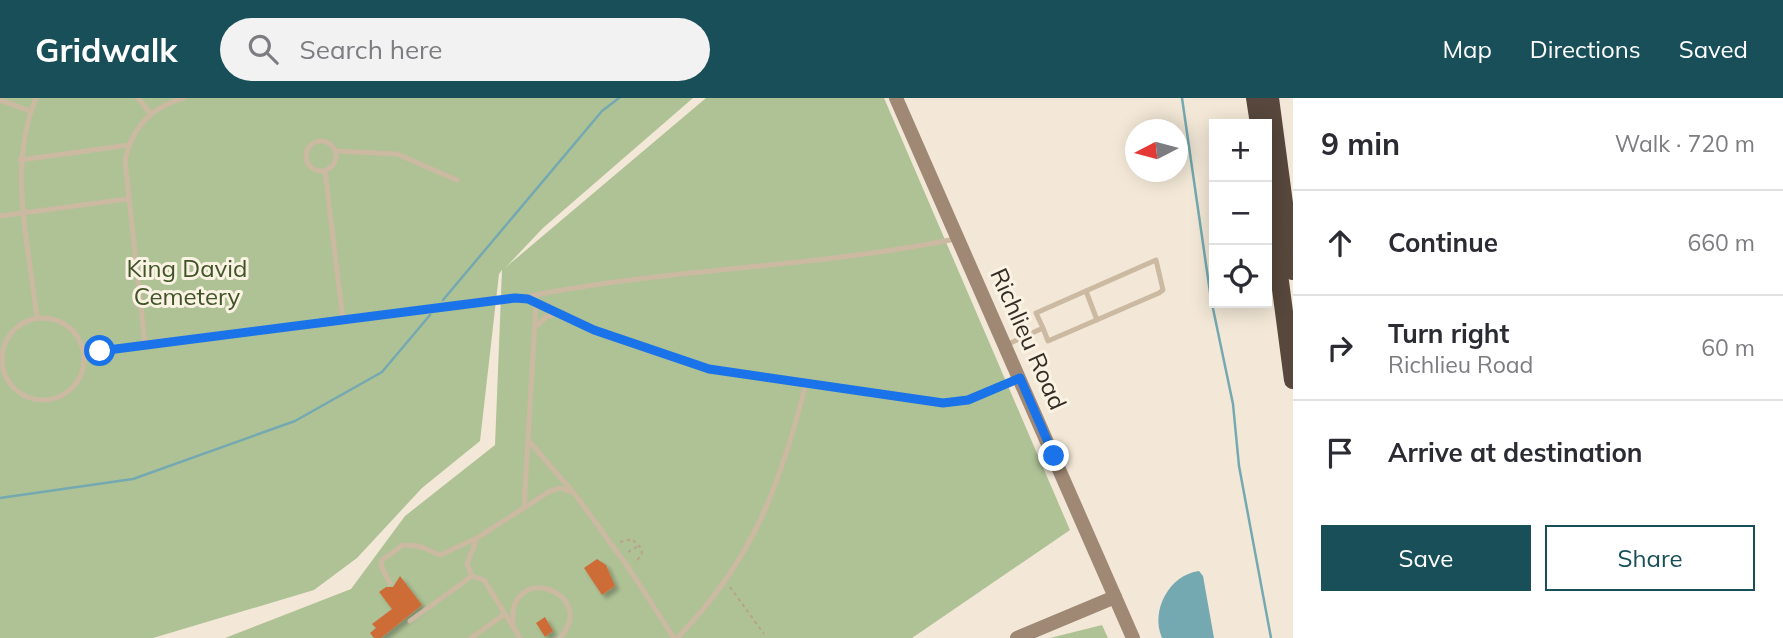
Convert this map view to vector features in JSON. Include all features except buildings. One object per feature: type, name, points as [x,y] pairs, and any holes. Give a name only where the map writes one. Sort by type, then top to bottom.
[{"type":"highway","points":[[1255,98],[1258,119]]},
{"type":"highway","points":[[1270,98],[1293,271]]},
{"type":"highway","points":[[1272,221],[1293,380]]},
{"type":"main road","name":"Richlieu Road","points":[[897,98],[1133,638]]},
{"type":"main road","points":[[1017,638],[1115,597]]},
{"type":"lane","points":[[36,98],[30,111],[20,160],[37,318]]},
{"type":"lane","points":[[138,98],[150,113]]},
{"type":"lane","points":[[145,344],[124,174],[129,145],[150,113],[163,104],[184,98]]},
{"type":"lane","points":[[0,100],[30,111]]},
{"type":"lane","points":[[321,140],[330,143],[336,151],[335,161],[325,171],[315,170],[307,163],[308,148],[321,140]]},
{"type":"lane","points":[[20,160],[129,145]]},
{"type":"lane","points":[[336,151],[397,154],[457,180]]},
{"type":"lane","points":[[325,171],[343,320]]},
{"type":"lane","points":[[0,216],[127,199]]},
{"type":"lane","points":[[84,354],[958,238]]},
{"type":"lane","points":[[1156,260],[1163,290],[1097,320],[1048,341],[1036,313],[1156,260]]},
{"type":"lane","points":[[1086,291],[1097,320]]},
{"type":"lane","points":[[520,298],[556,314],[709,369],[956,403],[1020,378]]},
{"type":"lane","points":[[524,508],[536,303]]},
{"type":"lane","points":[[536,329],[540,321],[556,314]]},
{"type":"lane","points":[[37,318],[55,319],[71,329],[84,354],[78,381],[65,394],[48,400],[29,398],[13,388],[1,364],[4,345],[13,330],[37,318]]},
{"type":"lane","points":[[1006,345],[1043,328]]},
{"type":"lane","points":[[528,440],[574,493],[628,566],[676,638],[726,580],[759,527],[778,482],[806,383]]},
{"type":"lane","points":[[390,583],[381,566],[382,561],[403,545],[419,546],[440,555],[477,538],[550,491],[561,488],[574,493]]},
{"type":"lane","points":[[477,538],[467,564],[472,576],[484,580],[519,636]]},
{"type":"lane","points":[[410,621],[472,576]]},
{"type":"lane","points":[[519,636],[512,614],[519,597],[536,588],[546,588],[555,591],[568,605],[569,624],[560,638]]},
{"type":"lane","points":[[471,638],[505,614]]},
{"type":"lane","points":[[510,638],[519,636]]},
{"type":"path","points":[[613,546],[632,539],[639,545],[640,559],[628,566]]},
{"type":"path","points":[[621,557],[639,545]]},
{"type":"path","points":[[726,580],[764,634]]},
{"type":"green space","name":"King David Cemetery","points":[[0,98],[693,98],[543,228],[506,267],[706,98],[884,98],[1070,530],[912,638],[225,638],[351,589],[405,516],[495,445],[502,270],[499,274],[480,441],[422,488],[357,558],[314,590],[153,638],[0,638]]},
{"type":"green space","points":[[1102,625],[1108,638],[1050,638]]},
{"type":"water","points":[[1199,571],[1203,576],[1214,638],[1162,638],[1158,617],[1165,596],[1179,579]]},
{"type":"waterway","points":[[443,300],[602,111],[619,98]]},
{"type":"waterway","points":[[1182,98],[1211,299],[1233,404],[1239,466],[1271,638]]},
{"type":"waterway","points":[[0,498],[133,479],[295,421],[382,372],[430,315]]},
{"type":"route","points":[[100,351],[411,310],[515,298],[528,299],[594,330],[683,361],[736,374],[943,403],[968,400],[1020,378],[1054,456]]}]
